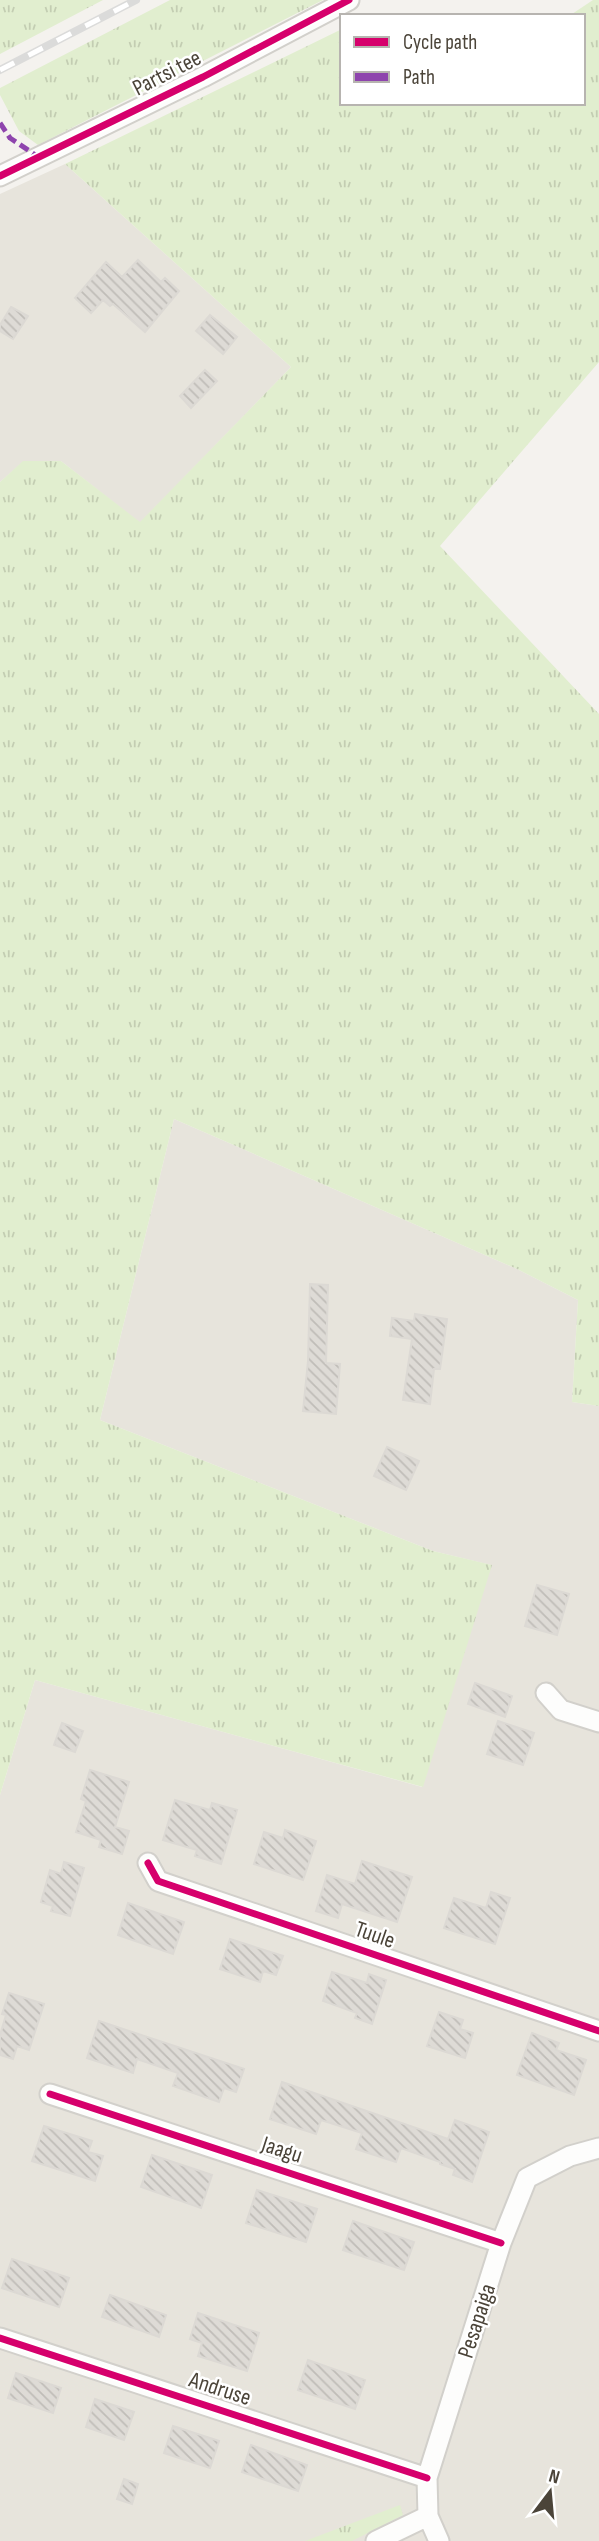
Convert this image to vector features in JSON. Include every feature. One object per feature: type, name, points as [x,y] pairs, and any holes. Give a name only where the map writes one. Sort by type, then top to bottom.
[{"type":"street","name":"Partsi tee","points":[[0,176],[203,77],[349,0]]},
{"type":"street","points":[[546,1693],[561,1710],[599,1722]]},
{"type":"street","name":"Tuule","points":[[148,1863],[158,1881],[599,2031]]},
{"type":"street","name":"Jaagu","points":[[50,2094],[501,2243]]},
{"type":"street","name":"Pesapaiga","points":[[439,2541],[428,2516],[427,2478],[501,2243],[527,2178],[570,2156],[599,2148]]},
{"type":"street","name":"Andruse","points":[[0,2338],[427,2478]]},
{"type":"street","points":[[376,2541],[428,2516]]},
{"type":"shaded area","points":[[65,164],[291,367],[140,523],[61,461],[23,462],[0,482],[0,194]]},
{"type":"shaded area","points":[[174,1119],[517,1269],[578,1300],[572,1402],[599,1406],[599,2541],[0,2541],[0,1795],[35,1680],[422,1787],[491,1565],[433,1551],[100,1420]]},
{"type":"green space","points":[[0,0],[103,0],[0,54]]},
{"type":"green space","points":[[170,0],[323,0],[38,145],[19,131],[0,95],[0,88]]},
{"type":"green space","points":[[593,0],[599,0],[599,362],[440,546],[599,714],[599,1406],[572,1402],[578,1300],[517,1269],[174,1119],[100,1420],[433,1551],[492,1565],[423,1787],[35,1680],[0,1795],[0,482],[23,461],[61,461],[140,522],[291,367],[65,164],[340,30],[340,105],[585,105],[585,14],[572,14]]},
{"type":"green space","points":[[400,2505],[403,2515],[352,2541],[305,2541]]},
{"type":"building","points":[[138,260],[161,282],[165,278],[179,291],[145,332],[113,304],[110,306],[103,300],[91,313],[75,298],[106,262],[122,277]]},
{"type":"building","points":[[11,307],[28,316],[13,339],[0,331],[0,325]]},
{"type":"building","points":[[210,315],[237,337],[223,354],[196,331]]},
{"type":"building","points":[[205,370],[217,381],[191,408],[180,396]]},
{"type":"building","points":[[310,1284],[328,1285],[326,1363],[340,1364],[336,1414],[303,1411],[308,1361]]},
{"type":"building","points":[[415,1314],[447,1319],[440,1369],[434,1369],[430,1404],[403,1400],[412,1339],[390,1336],[392,1318],[414,1321]]},
{"type":"building","points":[[387,1447],[419,1461],[406,1490],[374,1476]]},
{"type":"building","points":[[537,1585],[569,1594],[557,1635],[525,1626]]},
{"type":"building","points":[[475,1683],[512,1696],[505,1717],[468,1704]]},
{"type":"building","points":[[498,1721],[534,1733],[523,1765],[487,1754]]},
{"type":"building","points":[[62,1723],[83,1731],[75,1752],[54,1745]]},
{"type":"building","points":[[90,1770],[129,1782],[115,1827],[129,1831],[122,1854],[99,1847],[101,1840],[76,1832],[86,1801],[81,1799]]},
{"type":"building","points":[[175,1800],[210,1810],[212,1803],[237,1810],[221,1864],[195,1856],[197,1850],[163,1840]]},
{"type":"building","points":[[285,1830],[316,1841],[303,1880],[254,1864],[264,1832],[283,1838]]},
{"type":"building","points":[[362,1861],[412,1877],[397,1922],[342,1904],[338,1918],[316,1911],[327,1875],[355,1884]]},
{"type":"building","points":[[64,1862],[84,1868],[70,1916],[51,1911],[53,1906],[41,1902],[50,1870],[61,1874]]},
{"type":"building","points":[[491,1892],[510,1898],[495,1944],[444,1928],[454,1898],[486,1908]]},
{"type":"building","points":[[128,1903],[184,1922],[173,1954],[118,1935]]},
{"type":"building","points":[[230,1939],[283,1956],[276,1975],[263,1971],[260,1982],[220,1969]]},
{"type":"building","points":[[332,1972],[367,1983],[369,1974],[386,1980],[372,2024],[355,2018],[357,2013],[323,2001]]},
{"type":"building","points":[[9,1993],[44,2004],[29,2050],[17,2046],[13,2059],[0,2055],[0,2035],[6,2015],[2,2014]]},
{"type":"building","points":[[439,2012],[463,2020],[460,2029],[473,2033],[465,2058],[427,2046]]},
{"type":"building","points":[[99,2021],[244,2069],[236,2092],[224,2088],[219,2102],[173,2086],[178,2073],[137,2059],[133,2073],[87,2058]]},
{"type":"building","points":[[532,2033],[559,2043],[556,2050],[586,2060],[574,2095],[517,2075]]},
{"type":"building","points":[[282,2082],[448,2139],[455,2120],[489,2132],[472,2182],[453,2175],[455,2169],[401,2148],[396,2162],[356,2149],[362,2133],[321,2120],[316,2134],[270,2119]]},
{"type":"building","points":[[44,2126],[92,2141],[88,2152],[103,2156],[95,2181],[32,2161]]},
{"type":"building","points":[[152,2155],[212,2175],[201,2208],[141,2187]]},
{"type":"building","points":[[257,2190],[317,2209],[306,2242],[246,2223]]},
{"type":"building","points":[[353,2221],[414,2242],[404,2270],[343,2250]]},
{"type":"building","points":[[12,2259],[69,2278],[59,2307],[2,2288]]},
{"type":"building","points":[[110,2295],[166,2315],[159,2337],[102,2317]]},
{"type":"building","points":[[198,2313],[259,2333],[247,2371],[198,2356],[202,2343],[190,2339]]},
{"type":"building","points":[[308,2360],[365,2380],[355,2409],[298,2390]]},
{"type":"building","points":[[16,2373],[61,2388],[53,2413],[8,2398]]},
{"type":"building","points":[[95,2399],[134,2412],[124,2440],[86,2427]]},
{"type":"building","points":[[173,2426],[219,2441],[210,2468],[164,2453]]},
{"type":"building","points":[[251,2445],[307,2465],[298,2491],[242,2472]]},
{"type":"building","points":[[124,2479],[138,2484],[132,2504],[117,2499]]},
{"type":"railway","points":[[0,70],[136,0]]},
{"type":"marked path","points":[[0,123],[10,138],[40,158]]},
{"type":"cycle path","points":[[0,176],[203,77],[349,0]]},
{"type":"cycle path","points":[[148,1863],[158,1881],[599,2031]]},
{"type":"cycle path","points":[[50,2094],[501,2243]]},
{"type":"cycle path","points":[[0,2338],[427,2478]]}]
